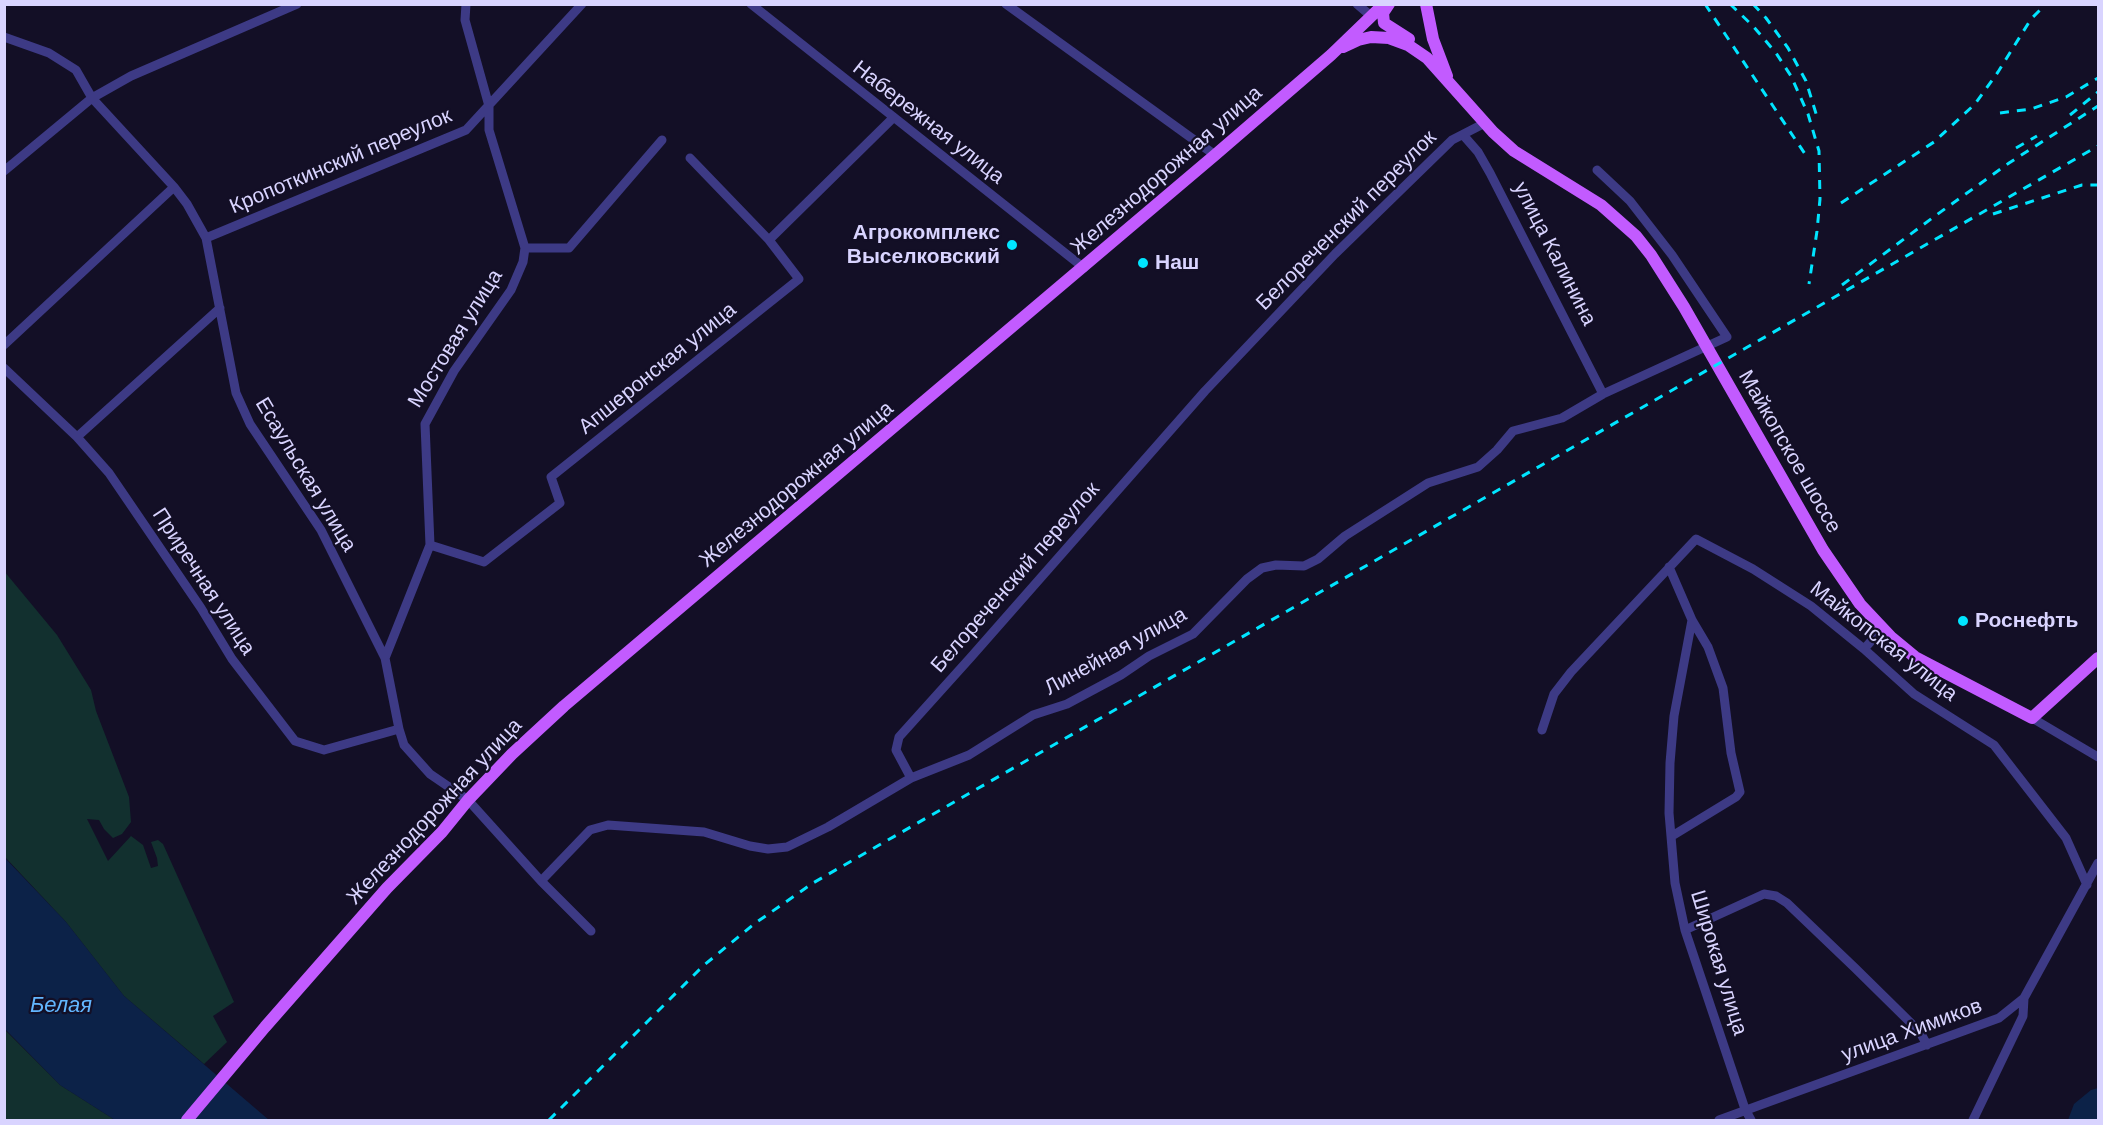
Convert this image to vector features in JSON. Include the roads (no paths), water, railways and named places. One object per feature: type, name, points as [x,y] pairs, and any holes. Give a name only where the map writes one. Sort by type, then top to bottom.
[{"type":"main road","name":"Железнодорожная улица","points":[[187,1120],[387,888],[442,832],[468,800],[512,754],[564,706],[1084,268],[1331,55],[1386,4]]},
{"type":"main road","points":[[1386,4],[1383,13],[1384,23],[1414,42],[1485,123]]},
{"type":"main road","points":[[1426,4],[1430,30],[1450,83]]},
{"type":"main road","points":[[1430,30],[1432,4]]},
{"type":"main road","points":[[1331,55],[1358,40],[1380,38],[1403,42],[1427,58]]},
{"type":"main road","name":"Майкопское шоссе","points":[[1485,123],[1514,151],[1601,205],[1636,236],[1651,255],[1684,307],[1823,550],[1860,604],[1882,629],[1915,657],[2032,718]]},
{"type":"main road","points":[[2032,718],[2098,658]]},
{"type":"street","points":[[4,171],[92,98],[131,76],[297,4]]},
{"type":"street","points":[[466,4],[465,20],[489,106],[489,130],[525,248],[569,248],[662,140]]},
{"type":"street","name":"Кропоткинский переулок","points":[[206,238],[466,130],[582,4]]},
{"type":"street","name":"Набережная улица","points":[[751,4],[1084,268]]},
{"type":"street","points":[[1006,4],[1215,155]]},
{"type":"street","points":[[1357,4],[1371,16]]},
{"type":"street","name":"Есаульская улица","points":[[4,37],[49,53],[76,70],[92,98],[187,204],[206,238],[236,393],[250,424],[321,531],[385,658],[404,746],[430,774],[468,800],[541,881],[591,931]]},
{"type":"street","points":[[769,240],[893,118]]},
{"type":"street","name":"Белореченский переулок","points":[[911,778],[896,750],[899,737],[1205,392],[1335,254],[1452,140],[1464,136],[1485,123]]},
{"type":"street","name":"улица Калинина","points":[[1464,136],[1479,152],[1603,394]]},
{"type":"street","points":[[4,156],[12,164]]},
{"type":"street","name":"Апшеронская улица","points":[[430,545],[484,562],[560,503],[551,477],[799,279],[769,240],[690,158]]},
{"type":"street","name":"Линейная улица","points":[[911,778],[969,755],[1033,716],[1067,704],[1121,675],[1149,656],[1193,634],[1247,579],[1262,568],[1276,565],[1304,566],[1318,559],[1345,536],[1428,483],[1479,467],[1513,430],[1562,418],[1603,394],[1727,337],[1672,255],[1630,201],[1597,170]]},
{"type":"street","points":[[4,345],[174,187]]},
{"type":"street","name":"Мостовая улица","points":[[385,658],[430,545],[424,424],[454,371],[511,290],[523,262],[525,248]]},
{"type":"street","points":[[77,437],[220,308]]},
{"type":"street","name":"Приречная улица","points":[[4,368],[77,437],[109,473],[201,608],[232,659],[295,741],[324,750],[399,729]]},
{"type":"street","name":"Майкопская улица","points":[[1669,567],[1696,539],[1753,569],[1811,606],[1914,694],[1994,745],[2066,838],[2087,885]]},
{"type":"street","points":[[1542,730],[1554,694],[1570,672],[1669,567],[1692,620],[1708,646],[1723,688],[1731,753],[1740,792],[1736,797],[1672,836]]},
{"type":"street","name":"Широкая улица","points":[[1692,620],[1674,716],[1670,763],[1669,813],[1675,883],[1685,930],[1750,1120]]},
{"type":"street","points":[[1864,649],[1882,629]]},
{"type":"street","name":"Майкопское шоссе","points":[[2032,718],[2098,757]]},
{"type":"street","points":[[541,881],[590,830],[608,825],[704,832],[750,846],[768,849],[787,847],[911,778]]},
{"type":"street","name":"улица Химиков","points":[[1719,1120],[1999,1018],[2024,998],[2098,863]]},
{"type":"street","points":[[1685,930],[1764,894],[1776,896],[1872,984],[1920,1032],[1927,1045]]},
{"type":"street","points":[[1973,1120],[2023,1016],[2024,998]]},
{"type":"water","name":"Белая","points":[[4,857],[66,922],[124,996],[269,1120],[115,1120],[60,1085],[5,1029]]},
{"type":"water","points":[[2098,1088],[2098,1120],[2068,1120],[2074,1104],[2091,1090]]},
{"type":"railway","points":[[1705,4],[1805,154]]},
{"type":"railway","points":[[1730,4],[1776,53],[1791,76],[1808,114],[1819,151],[1820,199],[1809,284]]},
{"type":"railway","points":[[1753,4],[1788,48],[1806,81],[1818,120]]},
{"type":"railway","points":[[1841,203],[1934,142],[1975,104],[2031,19],[2046,4]]},
{"type":"railway","points":[[2000,113],[2031,109],[2066,97],[2098,78]]},
{"type":"railway","points":[[2070,115],[2098,92]]},
{"type":"railway","points":[[1842,285],[2009,163],[2098,106]]},
{"type":"railway","points":[[2016,148],[2037,136]]},
{"type":"railway","points":[[549,1120],[703,966],[754,924],[813,883],[2098,146]]},
{"type":"railway","points":[[1993,214],[2082,185],[2098,185]]},
{"type":"place","name":"Агрокомплекс Выселковский","points":[[1012,245]]},
{"type":"place","name":"Наш","points":[[1143,263]]},
{"type":"place","name":"Роснефть","points":[[1963,621]]}]
